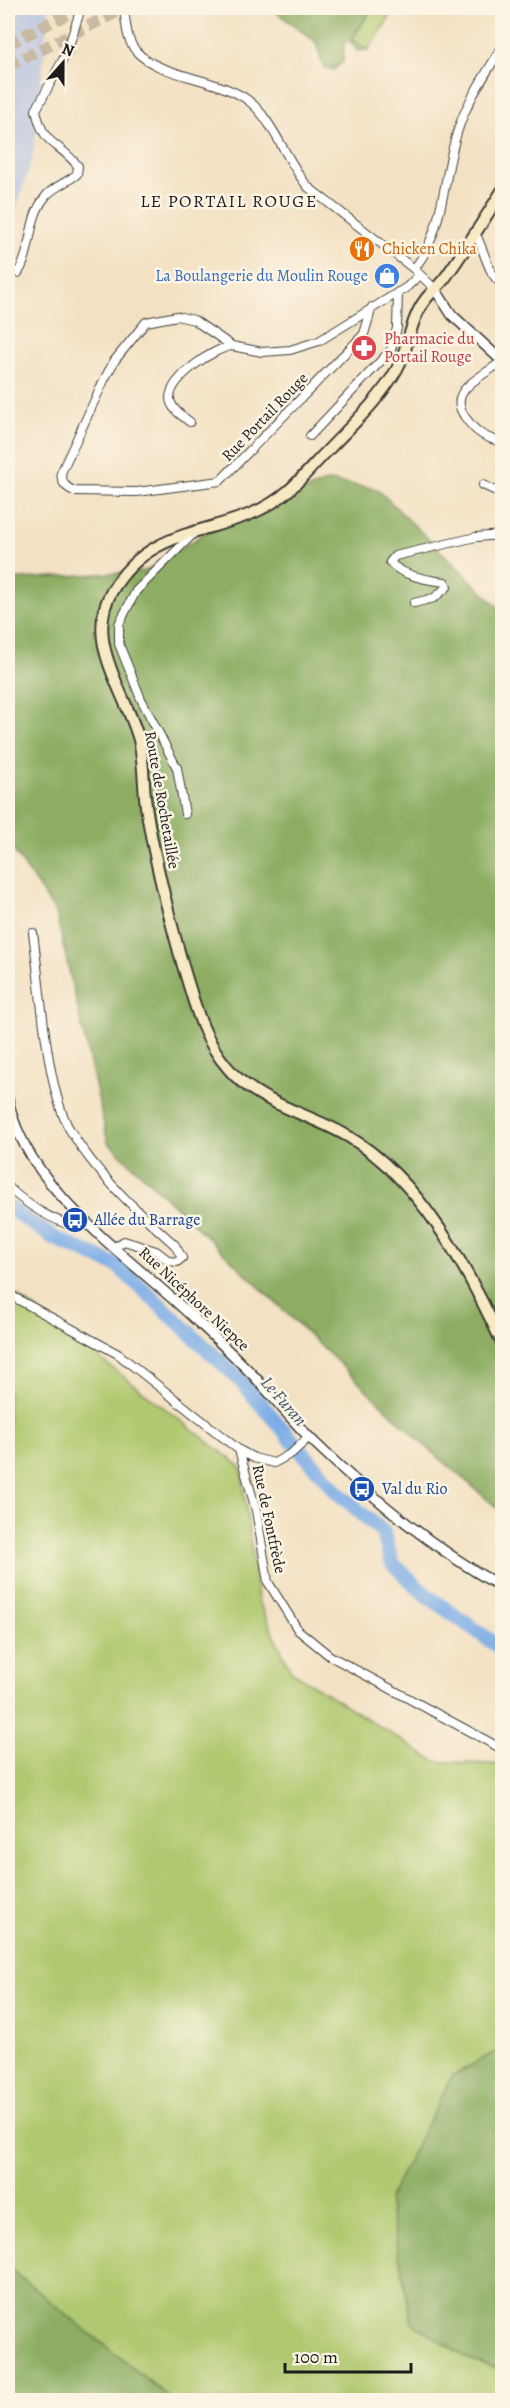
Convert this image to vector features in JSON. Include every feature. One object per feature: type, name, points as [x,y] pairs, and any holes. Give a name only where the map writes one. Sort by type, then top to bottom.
[{"type":"main road","name":"Route de Rochetaillée","points":[[501,194],[423,303],[406,350],[386,386],[288,492],[265,508],[236,520],[161,542],[120,579],[104,610],[102,631],[105,650],[139,741],[147,809],[166,907],[198,1016],[216,1053],[228,1070],[250,1088],[348,1136],[368,1150],[404,1186],[454,1249],[502,1343]]},
{"type":"street","points":[[8,269],[18,273],[24,264],[36,210],[47,194],[77,174],[78,166],[72,159],[46,140],[36,110],[73,35],[81,8]]},
{"type":"street","points":[[124,8],[128,36],[135,51],[150,62],[231,90],[249,101],[264,118],[296,173],[308,187],[417,272],[435,289],[452,315],[502,361],[470,382],[459,401],[460,410],[474,429],[502,442]]},
{"type":"street","name":"Rue Portail Rouge","points":[[372,307],[364,334],[220,481],[137,492],[74,491],[66,488],[61,473],[105,378],[115,360],[146,322],[177,316],[194,320],[232,346],[262,352],[290,350],[318,341],[372,307],[398,292],[417,272],[431,242],[457,131],[467,108],[502,47]]},
{"type":"street","points":[[475,233],[482,244],[496,280],[502,284]]},
{"type":"street","points":[[310,436],[392,350],[397,328],[398,292]]},
{"type":"street","points":[[190,422],[174,408],[170,399],[173,387],[195,365],[221,347],[232,346]]},
{"type":"street","points":[[483,485],[502,494]]},
{"type":"street","points":[[185,814],[177,768],[138,691],[119,644],[119,624],[136,591],[197,530]]},
{"type":"street","points":[[414,603],[434,598],[447,587],[445,582],[427,579],[395,568],[390,561],[395,556],[476,537],[502,535]]},
{"type":"street","points":[[33,933],[51,1066],[69,1129],[104,1174],[175,1245],[182,1258],[177,1262],[169,1261],[156,1251],[124,1241],[115,1247]]},
{"type":"street","name":"Rue Nicéphore Niepce","points":[[8,1099],[24,1145],[36,1164],[57,1192],[89,1224],[220,1343],[307,1439],[412,1526],[502,1587]]},
{"type":"street","points":[[8,1187],[27,1206],[55,1220],[78,1228],[89,1224]]},
{"type":"street","name":"Rue de Fontfrède","points":[[8,1294],[118,1354],[239,1450],[256,1510],[268,1582],[298,1630],[330,1656],[502,1749]]},
{"type":"street","points":[[239,1450],[254,1458],[274,1463],[292,1453],[307,1439]]},
{"type":"shaded area","points":[[8,8],[49,8],[33,156],[8,234]]},
{"type":"green space","points":[[271,8],[372,8],[352,39],[368,50],[357,51],[351,42],[344,41],[343,62],[333,70],[323,67],[316,42]]},
{"type":"green space","points":[[373,8],[390,17],[368,50],[352,39]]},
{"type":"green space","points":[[328,481],[377,489],[502,611],[502,1512],[421,1442],[108,1142],[56,913],[8,842],[8,580],[146,571],[213,528]]},
{"type":"green space","points":[[8,1288],[241,1467],[258,1600],[291,1671],[434,1761],[502,1765],[502,2048],[452,2076],[472,2361],[502,2369],[502,2400],[172,2400],[8,2267]]},
{"type":"green space","points":[[502,2048],[502,2369],[472,2361],[412,2323],[388,2200],[452,2076]]},
{"type":"green space","points":[[8,2267],[172,2400],[8,2400]]},
{"type":"waterway","name":"Le Furan","points":[[8,1207],[54,1238],[118,1266],[238,1378],[338,1493],[383,1532],[392,1563],[426,1595],[502,1649]]},
{"type":"tunnel","points":[[8,44],[79,8]]},
{"type":"tunnel","points":[[8,66],[125,8]]},
{"type":"place","name":"Chicken Chika","points":[[362,249]]},
{"type":"place","name":"La Boulangerie du Moulin Rouge","points":[[387,276]]},
{"type":"place","name":"Pharmacie du Portail Rouge","points":[[364,348]]},
{"type":"place","name":"Allée du Barrage","points":[[75,1220]]},
{"type":"place","name":"Val du Rio","points":[[362,1489]]},
{"type":"district","name":"LE PORTAIL ROUGE","points":[[229,201]]}]
